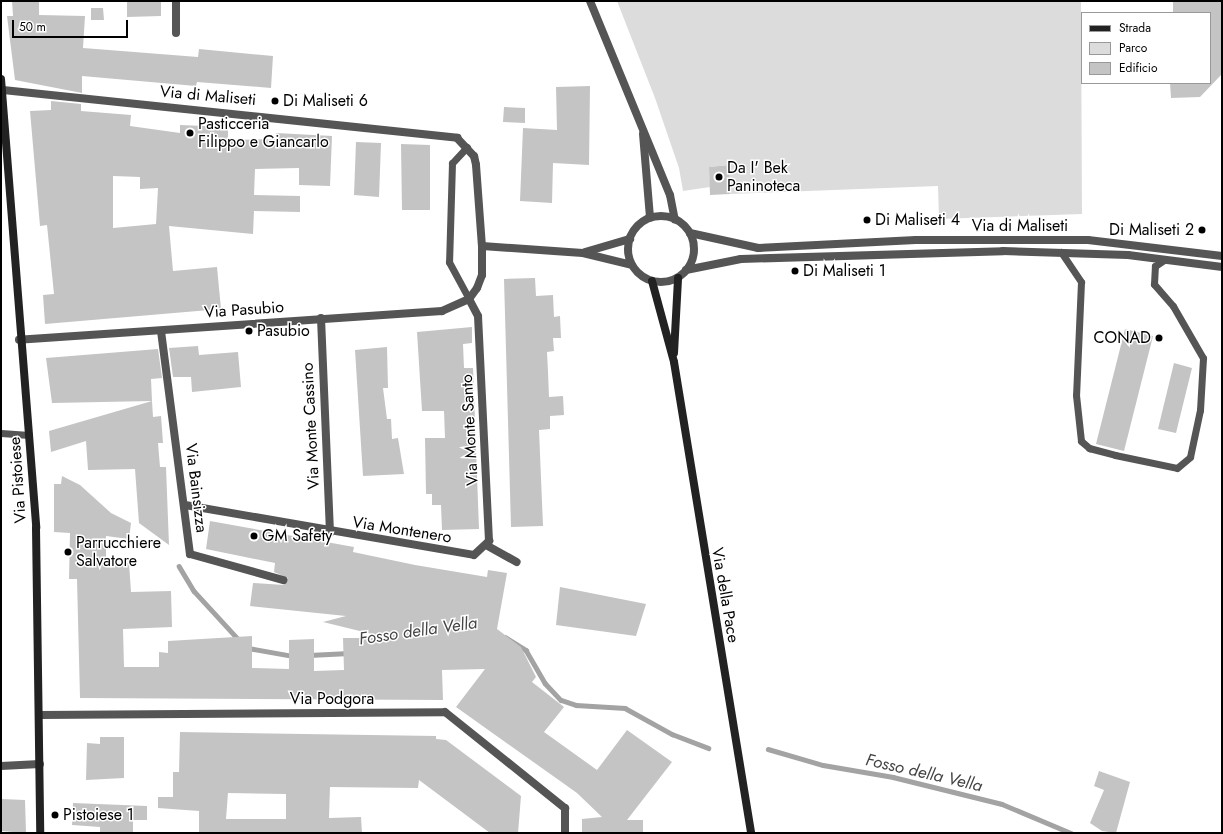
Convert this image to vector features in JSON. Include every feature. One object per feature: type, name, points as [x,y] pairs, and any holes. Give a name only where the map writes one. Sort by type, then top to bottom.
[{"type":"main road","name":"Via Pistoiese","points":[[1,79],[3,90],[19,340],[29,435],[36,528],[40,715],[40,833]]},
{"type":"main road","points":[[674,362],[678,278]]},
{"type":"main road","points":[[652,281],[674,362]]},
{"type":"main road","name":"Via della Pace","points":[[674,362],[751,833]]},
{"type":"street","points":[[176,1],[176,33]]},
{"type":"street","points":[[590,1],[670,195],[675,220]]},
{"type":"street","name":"Via di Maliseti","points":[[3,90],[99,102],[186,107],[445,134],[457,138],[467,147],[476,165],[482,246],[482,275],[469,299]]},
{"type":"street","points":[[642,124],[650,218]]},
{"type":"street","points":[[482,246],[583,253],[632,265],[652,281],[678,278],[686,270],[694,252],[690,233],[675,220],[650,218],[634,230],[630,239],[632,265]]},
{"type":"street","name":"Via di Maliseti","points":[[690,233],[722,242],[758,248],[924,240],[1088,240],[1222,256]]},
{"type":"street","points":[[583,253],[630,239]]},
{"type":"street","name":"Via di Maliseti","points":[[686,270],[727,260],[907,252],[1061,252],[1164,260],[1222,267]]},
{"type":"street","name":"Via Pasubio","points":[[19,340],[161,331],[321,318],[426,313],[469,299]]},
{"type":"street","name":"Via Monte Santo","points":[[469,299],[478,316],[489,542],[486,545]]},
{"type":"street","name":"Via Monte Cassino","points":[[321,318],[330,533]]},
{"type":"street","name":"Via Bainsizza","points":[[161,331],[185,505],[190,554],[282,580]]},
{"type":"street","name":"Via Montenero","points":[[185,505],[330,533],[474,555],[486,545]]},
{"type":"street","points":[[486,545],[517,562]]},
{"type":"street","name":"Via Podgora","points":[[40,715],[444,712],[565,808],[565,833]]},
{"type":"street","points":[[1,766],[40,764]]},
{"type":"lane","points":[[467,147],[452,163],[450,262],[469,299]]},
{"type":"lane","points":[[1061,252],[1081,282],[1076,395],[1081,441],[1089,448],[1178,468],[1184,465],[1192,449],[1200,410],[1203,358],[1178,312],[1154,284],[1155,266],[1164,260]]},
{"type":"lane","points":[[1,434],[29,435]]},
{"type":"green space","points":[[617,1],[1081,1],[1082,214],[939,219],[938,186],[730,194],[728,165],[709,167],[710,187],[683,191],[679,168],[655,98]]},
{"type":"building","points":[[12,1],[39,1],[39,15],[85,16],[83,48],[198,57],[199,49],[273,56],[271,88],[197,82],[196,86],[82,76],[82,93],[15,80],[7,16],[13,16]]},
{"type":"building","points":[[127,1],[161,1],[161,16],[127,17]]},
{"type":"building","points":[[1173,1],[1222,1],[1222,74],[1200,97],[1171,98],[1170,84],[1211,84],[1211,12],[1173,12]]},
{"type":"building","points":[[91,8],[103,8],[104,20],[91,20]]},
{"type":"building","points":[[590,86],[589,165],[553,163],[552,203],[520,201],[523,128],[557,130],[556,87]]},
{"type":"building","points":[[51,101],[81,104],[81,111],[131,115],[130,126],[180,133],[180,125],[228,127],[228,140],[276,139],[276,133],[332,136],[330,186],[299,185],[299,168],[255,169],[254,195],[300,196],[300,212],[254,211],[253,234],[169,226],[173,271],[217,267],[221,309],[45,324],[43,295],[54,294],[47,225],[40,226],[30,111],[51,110]],"holes":[[[113,176],[140,177],[140,189],[158,188],[156,224],[113,228]]]},
{"type":"building","points":[[504,107],[525,108],[525,123],[503,122]]},
{"type":"building","points":[[356,142],[381,143],[379,197],[354,195]]},
{"type":"building","points":[[401,144],[430,145],[430,210],[402,210]]},
{"type":"building","name":"Da I' Bek Paninoteca","points":[[729,165],[730,194],[710,195],[709,167]]},
{"type":"building","points":[[535,278],[536,296],[553,295],[554,317],[560,316],[561,338],[553,338],[554,351],[547,352],[549,397],[563,396],[564,415],[550,416],[550,429],[539,430],[543,526],[511,527],[504,279]]},
{"type":"building","points":[[472,327],[472,343],[463,344],[464,368],[473,368],[479,529],[442,530],[441,505],[432,505],[432,494],[426,494],[425,438],[445,438],[444,411],[422,411],[417,332]]},
{"type":"building","points":[[1125,329],[1153,336],[1124,451],[1096,444]]},
{"type":"building","points":[[198,346],[199,355],[238,352],[241,387],[192,392],[191,377],[173,377],[169,348]]},
{"type":"building","points":[[387,347],[388,388],[383,388],[387,419],[391,419],[392,439],[398,438],[404,474],[363,476],[355,350]]},
{"type":"building","points":[[158,349],[162,378],[151,379],[152,401],[52,403],[46,358]]},
{"type":"building","points":[[1174,363],[1192,368],[1176,433],[1158,429]]},
{"type":"building","points":[[152,401],[153,417],[161,416],[163,443],[158,443],[160,467],[166,467],[169,545],[139,523],[135,469],[88,470],[86,441],[51,452],[49,431]]},
{"type":"building","points":[[62,476],[80,485],[111,513],[131,523],[129,539],[106,536],[106,563],[129,563],[131,592],[171,591],[172,627],[123,629],[124,667],[159,667],[159,652],[168,653],[168,641],[252,636],[252,668],[289,669],[289,640],[314,639],[314,671],[344,670],[343,638],[376,638],[376,635],[323,622],[346,616],[250,606],[253,583],[284,585],[288,578],[274,572],[275,563],[206,549],[210,521],[354,547],[353,552],[415,565],[487,577],[488,570],[507,573],[497,629],[521,647],[536,677],[532,682],[564,707],[544,732],[597,770],[627,730],[672,762],[627,820],[643,820],[643,833],[582,833],[582,819],[602,817],[577,793],[456,707],[485,669],[442,670],[443,700],[80,698],[77,579],[69,579],[70,533],[54,532],[54,484],[61,484]]},
{"type":"building","points":[[560,587],[646,604],[636,636],[556,625]]},
{"type":"building","points":[[180,732],[436,736],[436,739],[446,740],[521,796],[518,833],[490,833],[419,780],[418,788],[330,787],[329,818],[361,817],[362,833],[199,833],[199,811],[158,808],[158,797],[173,797],[173,772],[179,772]],"holes":[[[228,793],[286,794],[286,819],[226,819]]]},
{"type":"building","points":[[100,737],[124,737],[124,778],[86,780],[87,743],[100,744]]},
{"type":"building","points":[[1099,771],[1130,782],[1116,833],[1102,831],[1090,823],[1104,790],[1094,786]]},
{"type":"building","points":[[1,799],[25,800],[26,833],[1,831]]},
{"type":"building","points":[[73,803],[147,806],[147,820],[133,820],[133,833],[100,833],[100,827],[72,825]]},
{"type":"waterway","name":"Fosso della Vella","points":[[179,566],[194,591],[239,640]]},
{"type":"waterway","name":"Fosso della Vella","points":[[505,637],[526,650],[545,683],[561,700],[576,705],[625,708],[672,734],[708,748]]},
{"type":"waterway","name":"Fosso della Vella","points":[[248,648],[293,656]]},
{"type":"waterway","name":"Fosso della Vella","points":[[309,655],[349,653]]},
{"type":"waterway","name":"Fosso della Vella","points":[[768,749],[823,765],[893,777],[1002,804],[1071,833]]},
{"type":"place","name":"Di Maliseti 6","points":[[275,101]]},
{"type":"place","name":"Pasticceria Filippo e Giancarlo","points":[[190,133]]},
{"type":"place","name":"Da I' Bek Paninoteca","points":[[719,177]]},
{"type":"place","name":"Di Maliseti 4","points":[[867,220]]},
{"type":"place","name":"Di Maliseti 2","points":[[1202,230]]},
{"type":"place","name":"Di Maliseti 1","points":[[795,271]]},
{"type":"place","name":"Pasubio","points":[[249,331]]},
{"type":"place","name":"CONAD","points":[[1159,338]]},
{"type":"place","name":"GM Safety","points":[[254,536]]},
{"type":"place","name":"Parrucchiere Salvatore","points":[[68,552]]},
{"type":"place","name":"Pistoiese 1","points":[[55,815]]}]
